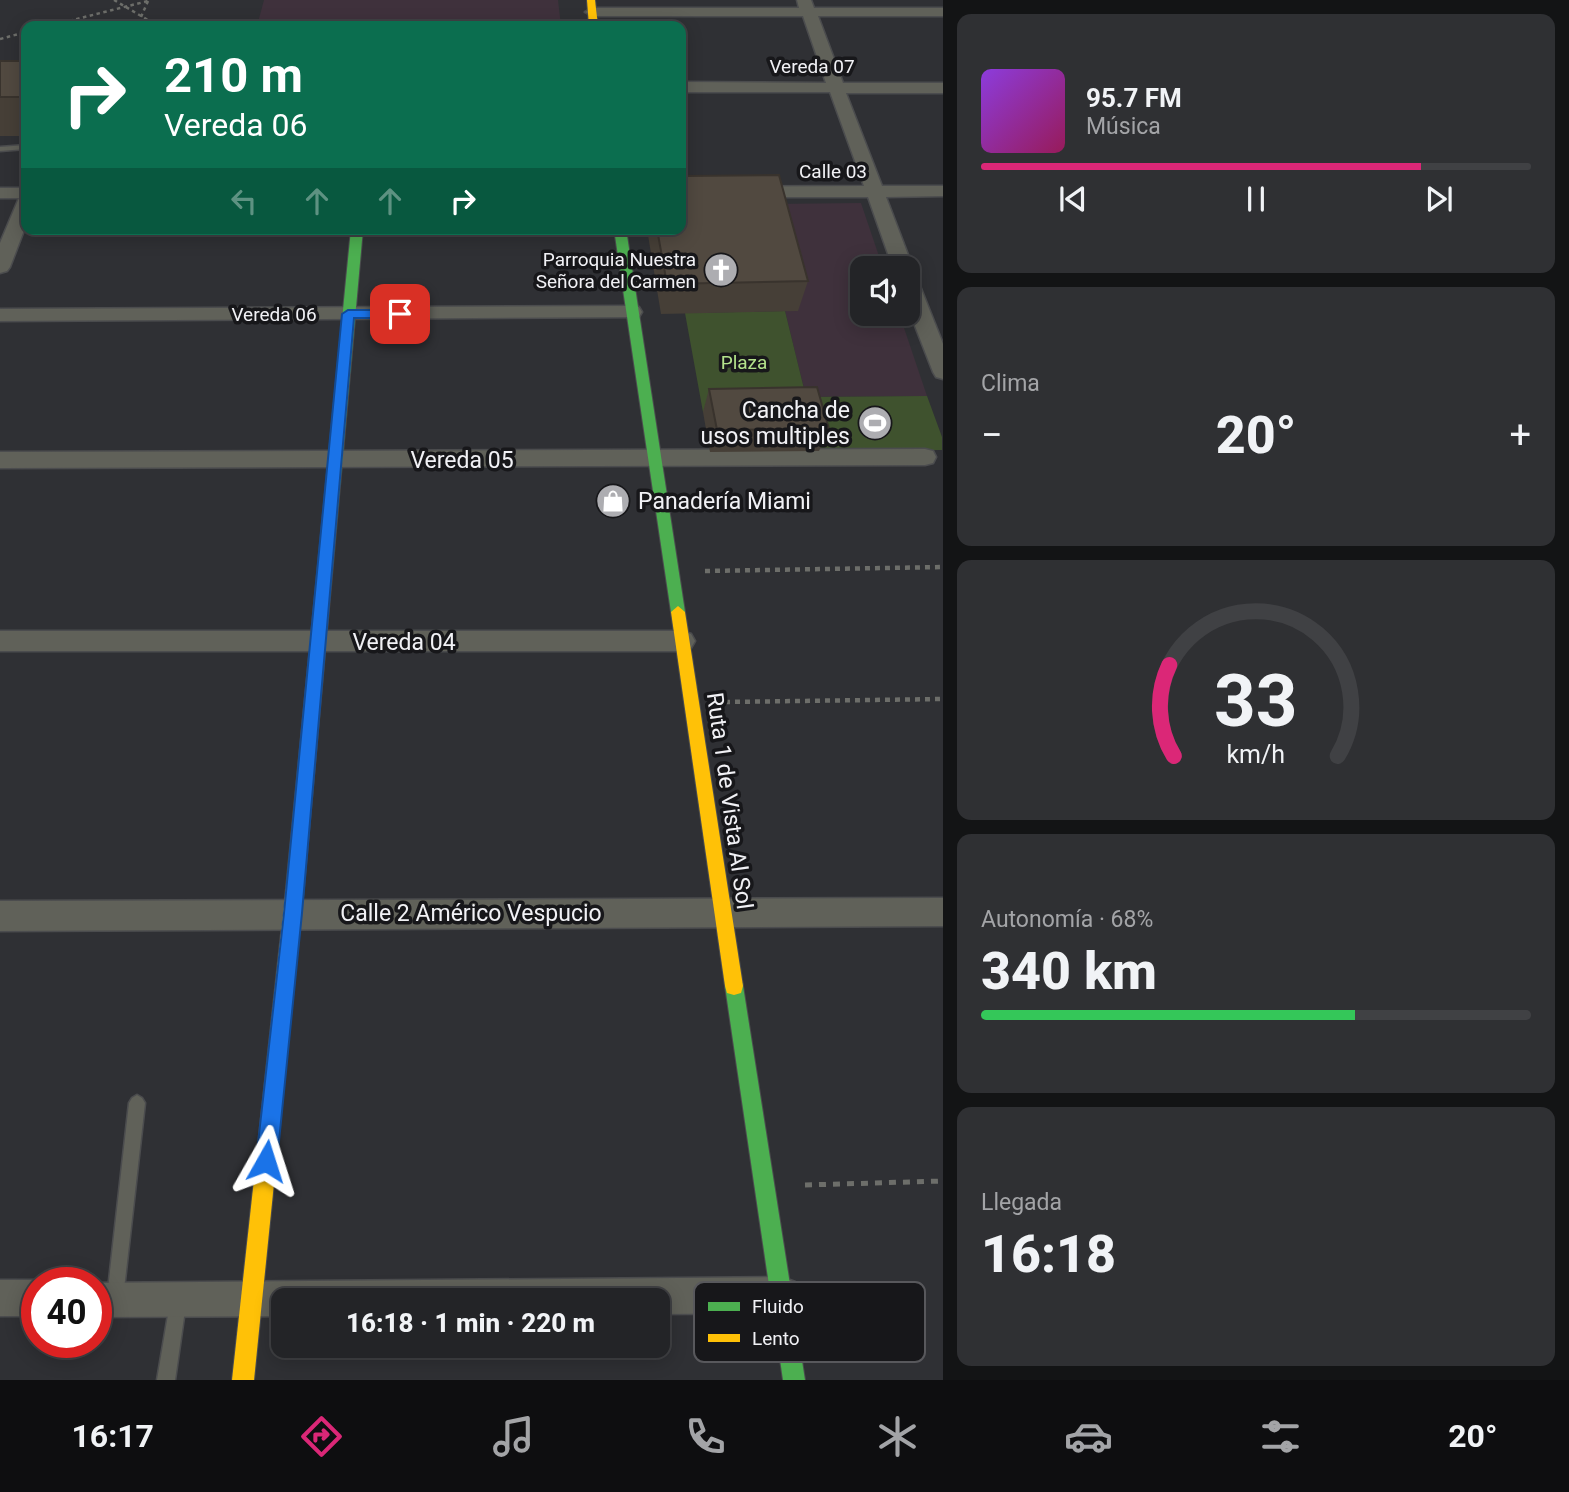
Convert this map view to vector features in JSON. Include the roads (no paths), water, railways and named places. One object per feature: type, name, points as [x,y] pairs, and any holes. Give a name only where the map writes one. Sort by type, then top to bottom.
[{"type":"street","points":[[806,6],[899,256]]},
{"type":"street","points":[[592,13],[806,6],[943,12]]},
{"type":"street","name":"Vereda 07","points":[[686,87],[943,88]]},
{"type":"street","name":"Calle 03","points":[[686,192],[943,191]]},
{"type":"street","points":[[0,193],[21,193]]},
{"type":"street","points":[[0,267],[21,214]]},
{"type":"street","points":[[243,1380],[293,913],[356,235]]},
{"type":"street","name":"Ruta 1 de Vista Al Sol","points":[[621,235],[780,1282]]},
{"type":"street","name":"Vereda 06","points":[[0,315],[632,312]]},
{"type":"street","points":[[943,313],[920,313],[943,372]]},
{"type":"street","name":"Vereda 05","points":[[0,460],[654,460],[925,457]]},
{"type":"street","name":"Vereda 04","points":[[0,641],[682,640]]},
{"type":"street","name":"Calle 2 Américo Vespucio","points":[[0,916],[943,912]]},
{"type":"street","points":[[112,1299],[694,1296]]},
{"type":"street","points":[[0,1298],[21,1298]]},
{"type":"street","name":"Ruta 1 de Vista Al Sol","points":[[791,1362],[794,1380]]},
{"type":"lane","points":[[0,149],[21,147]]},
{"type":"lane","points":[[628,282],[679,280]]},
{"type":"lane","points":[[110,1267],[137,1103]]},
{"type":"lane","points":[[166,1380],[179,1299]]},
{"type":"place","name":"Parroquia Nuestra Señora del Carmen","points":[[721,270]]},
{"type":"place","name":"Cancha de usos multiples","points":[[875,423]]},
{"type":"place","name":"Panadería Miami","points":[[613,501]]},
{"type":"park label","name":"Plaza","points":[[744,362]]}]
